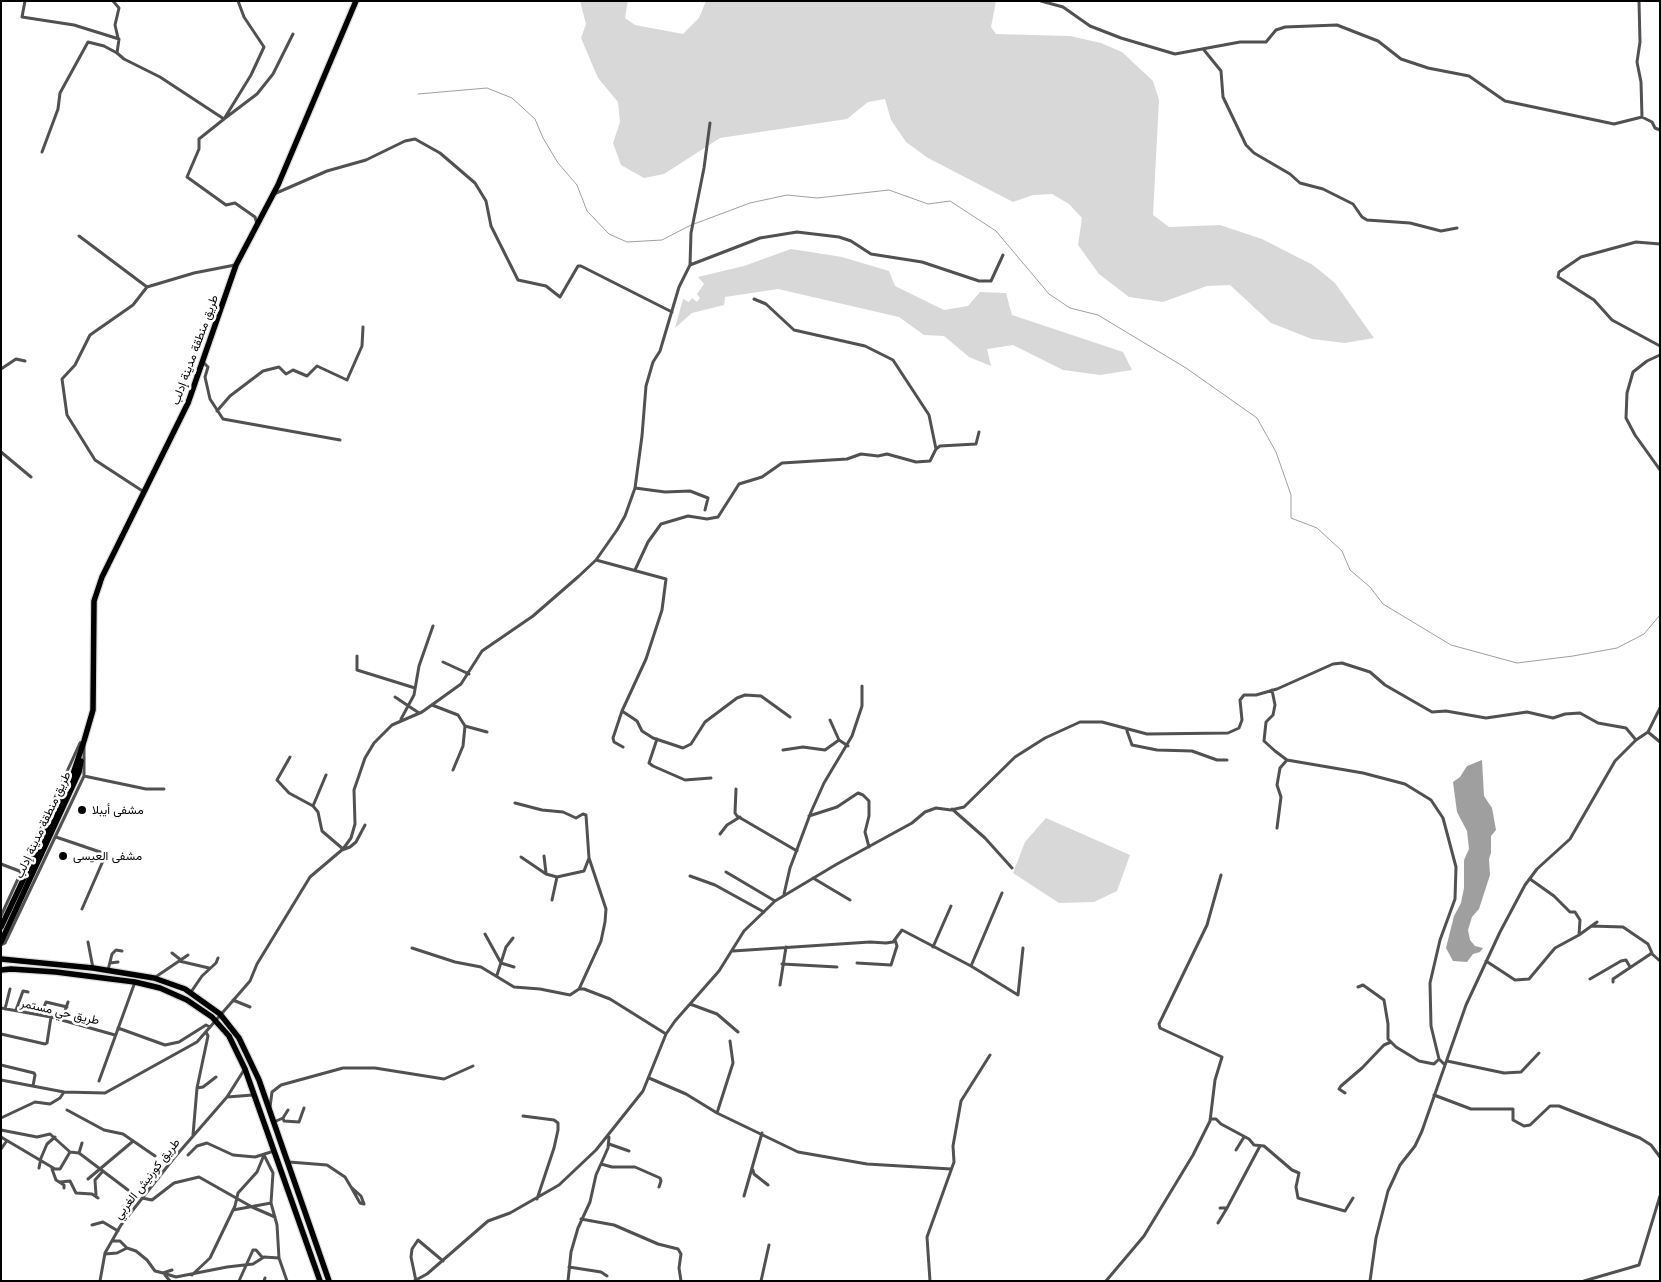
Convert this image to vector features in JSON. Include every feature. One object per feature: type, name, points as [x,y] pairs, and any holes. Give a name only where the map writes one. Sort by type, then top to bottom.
[{"type":"main road","name":"طريق منطقة مدينة إدلب","points":[[1,927],[73,774],[84,742],[93,710],[94,601],[102,577],[188,403],[236,265],[273,194],[356,1]]},
{"type":"main road","name":"طريق منطقة مدينة إدلب","points":[[1,944],[79,772],[84,742]]},
{"type":"main road","points":[[1,959],[93,968],[154,978],[191,992],[220,1014],[240,1038],[259,1080],[329,1281]]},
{"type":"main road","points":[[1,970],[56,972],[135,982],[160,988],[187,1000],[201,1007],[216,1021],[229,1036],[256,1094],[320,1281]]},
{"type":"street","points":[[25,1],[22,17],[74,24],[119,39]]},
{"type":"street","points":[[113,1],[119,8],[115,25],[119,39],[118,54]]},
{"type":"street","points":[[224,119],[251,75],[264,48],[244,17],[238,1]]},
{"type":"street","points":[[1041,1],[1063,7],[1090,26],[1158,50],[1175,54],[1240,42],[1266,42],[1276,30],[1285,27],[1337,25],[1378,41],[1401,59],[1428,68],[1469,76],[1505,101],[1614,124],[1642,117],[1652,122],[1655,128],[1660,130]]},
{"type":"street","points":[[1639,1],[1640,42],[1636,62],[1641,82],[1642,117]]},
{"type":"street","points":[[257,225],[255,217],[235,203],[226,205],[187,177],[198,150],[199,139],[257,94],[273,74],[293,34]]},
{"type":"street","points":[[42,152],[58,109],[60,93],[88,42],[104,46],[124,59],[160,77],[224,119]]},
{"type":"street","points":[[1204,50],[1221,71],[1223,97],[1246,145],[1254,153],[1290,174],[1300,183],[1322,189],[1354,204],[1362,217],[1367,220],[1410,223],[1441,231],[1457,228]]},
{"type":"street","points":[[1,1080],[64,1092],[105,1093],[197,1042],[250,981],[257,964],[310,877],[342,849],[351,838],[356,824],[354,790],[365,758],[384,731],[401,720],[419,713],[461,684],[482,651],[533,616],[596,560],[625,516],[635,488],[646,386],[653,362],[660,351],[679,287],[690,265],[692,227],[704,168],[710,124]]},
{"type":"street","points":[[273,194],[327,171],[366,160],[406,141],[415,139],[440,153],[475,184],[486,201],[491,226],[518,280],[546,286],[560,298],[578,266],[581,266],[672,312]]},
{"type":"street","points":[[690,265],[760,238],[797,232],[839,237],[851,241],[871,254],[922,262],[979,281],[991,281],[1002,255]]},
{"type":"street","points":[[79,236],[147,287]]},
{"type":"street","points":[[1660,244],[1636,242],[1581,257],[1559,272],[1558,277],[1594,300],[1612,320],[1660,346]]},
{"type":"street","points":[[144,492],[95,460],[67,415],[62,380],[75,365],[90,335],[133,305],[147,287],[194,273],[236,265]]},
{"type":"street","points":[[635,570],[648,542],[660,524],[688,516],[707,519],[718,517],[739,484],[762,477],[782,463],[848,459],[861,454],[878,456],[887,454],[916,462],[930,461],[936,449],[929,415],[892,360],[865,346],[794,330],[766,304],[754,300]]},
{"type":"street","points":[[217,412],[230,396],[263,371],[279,367],[286,374],[293,370],[307,376],[317,366],[347,380],[362,346],[363,327]]},
{"type":"street","points":[[1660,355],[1647,361],[1633,372],[1627,393],[1626,418],[1634,435],[1660,470]]},
{"type":"street","points":[[1,369],[16,359],[24,360]]},
{"type":"street","points":[[202,361],[208,367],[206,377],[210,399],[223,419],[340,440]]},
{"type":"street","points":[[936,449],[950,445],[976,444],[979,432]]},
{"type":"street","points":[[1,452],[31,476]]},
{"type":"street","points":[[635,488],[665,492],[690,490],[708,498],[705,510]]},
{"type":"street","points":[[596,560],[662,576],[666,579],[667,584],[662,610],[646,659],[622,711],[613,738],[614,742],[623,747]]},
{"type":"street","points":[[401,720],[410,705],[419,666],[432,626]]},
{"type":"street","points":[[357,656],[357,670],[415,688]]},
{"type":"street","points":[[443,662],[469,674]]},
{"type":"street","points":[[443,1261],[418,1240],[412,1249],[411,1257],[415,1280],[443,1261],[488,1221],[537,1200],[572,1175],[608,1136],[631,1108],[649,1078],[666,1034],[719,971],[744,931],[775,901],[812,878],[912,823],[925,812],[936,808],[952,809],[964,807],[1015,757],[1045,738],[1080,722],[1102,722],[1147,734],[1228,733],[1240,728],[1242,720],[1240,700],[1244,695],[1256,695],[1272,690],[1333,664],[1342,663],[1370,672],[1384,686],[1432,712],[1446,711],[1486,718],[1527,712],[1553,718],[1565,714],[1580,713],[1598,723],[1626,728],[1636,740]]},
{"type":"street","points":[[783,895],[809,816],[824,783],[848,746],[862,706],[862,686]]},
{"type":"street","points":[[1272,690],[1276,705],[1273,715],[1266,722],[1264,741],[1287,760],[1363,773],[1405,784],[1431,800],[1443,818],[1456,867],[1455,899],[1440,940],[1430,983],[1432,1026],[1439,1059],[1446,1063],[1504,1073],[1521,1072],[1540,1053]]},
{"type":"street","points":[[622,711],[637,721],[642,731],[657,739],[683,748],[691,744],[705,722],[737,698],[745,695],[762,696],[790,717]]},
{"type":"street","points":[[394,697],[410,705],[419,713]]},
{"type":"street","points":[[431,705],[458,715],[465,726],[463,746],[453,770]]},
{"type":"street","points":[[1370,1281],[1376,1238],[1388,1191],[1400,1165],[1415,1146],[1466,1005],[1500,932],[1537,869],[1570,839],[1615,761],[1636,740],[1648,732],[1660,708]]},
{"type":"street","points":[[830,720],[839,740],[848,746]]},
{"type":"street","points":[[465,726],[487,732]]},
{"type":"street","points":[[1127,730],[1132,745],[1157,750],[1192,751],[1217,760],[1227,760]]},
{"type":"street","points":[[1648,732],[1660,742]]},
{"type":"street","points":[[657,739],[649,763],[653,766],[685,780],[711,778]]},
{"type":"street","points":[[783,750],[803,747],[824,750],[839,740]]},
{"type":"street","points":[[1,916],[80,743],[84,742],[86,756],[84,776],[5,943],[1,944]]},
{"type":"street","points":[[290,757],[277,780],[289,793],[314,806],[318,812],[322,831],[342,849],[350,848],[356,842],[365,825]]},
{"type":"street","points":[[1277,828],[1281,797],[1277,785],[1280,768],[1287,760]]},
{"type":"street","points":[[314,806],[326,775]]},
{"type":"street","points":[[84,776],[146,789],[164,789]]},
{"type":"street","points":[[736,789],[735,813],[797,851]]},
{"type":"street","points":[[809,816],[837,807],[858,794],[863,794],[869,801],[869,816],[865,832],[869,847]]},
{"type":"street","points":[[412,948],[455,962],[482,966],[514,987],[540,989],[570,995],[579,989],[601,941],[606,922],[606,909],[589,858],[587,819],[585,814],[576,818],[563,812],[542,810],[516,803]]},
{"type":"street","points":[[952,809],[985,838],[1012,868]]},
{"type":"street","points":[[720,834],[727,825],[740,817]]},
{"type":"street","points":[[56,837],[106,854],[82,909]]},
{"type":"street","points":[[544,856],[546,874]]},
{"type":"street","points":[[521,857],[546,874],[557,877],[584,871],[589,858]]},
{"type":"street","points":[[1,864],[22,872]]},
{"type":"street","points":[[726,872],[770,896],[775,901]]},
{"type":"street","points":[[1106,1281],[1144,1236],[1193,1155],[1210,1119],[1215,1080],[1222,1058],[1160,1028],[1159,1024],[1207,925],[1221,875]]},
{"type":"street","points":[[690,876],[715,884],[764,912]]},
{"type":"street","points":[[552,900],[557,877]]},
{"type":"street","points":[[812,878],[850,900]]},
{"type":"street","points":[[1530,879],[1554,896],[1570,912],[1575,912],[1580,920],[1579,935]]},
{"type":"street","points":[[971,966],[1002,894]]},
{"type":"street","points":[[933,947],[951,906]]},
{"type":"street","points":[[1486,961],[1515,980],[1528,979],[1555,948],[1579,935],[1597,922]]},
{"type":"street","points":[[1591,926],[1623,927],[1646,941],[1651,953],[1660,961]]},
{"type":"street","points":[[733,950],[870,942],[886,943],[894,940],[902,930],[971,966],[1018,995],[1024,948]]},
{"type":"street","points":[[485,934],[501,964],[514,967]]},
{"type":"street","points":[[497,976],[506,947],[513,938]]},
{"type":"street","points":[[857,963],[891,965],[897,946],[894,940]]},
{"type":"street","points":[[88,942],[93,968]]},
{"type":"street","points":[[780,985],[786,947]]},
{"type":"street","points":[[108,970],[114,951],[122,952]]},
{"type":"street","points":[[172,953],[180,960],[209,968]]},
{"type":"street","points":[[1613,982],[1613,979],[1651,953]]},
{"type":"street","points":[[154,978],[188,954]]},
{"type":"street","points":[[191,992],[209,968],[216,963],[218,958]]},
{"type":"street","points":[[1590,979],[1621,961],[1626,960],[1630,967]]},
{"type":"street","points":[[110,962],[118,962]]},
{"type":"street","points":[[782,964],[837,967]]},
{"type":"street","points":[[100,1081],[135,982]]},
{"type":"street","points":[[1358,987],[1363,985],[1384,1000],[1388,1024],[1388,1039],[1396,1048],[1419,1061],[1434,1064],[1439,1059]]},
{"type":"street","points":[[3,1008],[10,989]]},
{"type":"street","points":[[579,989],[584,989],[610,999],[666,1034]]},
{"type":"street","points":[[16,1010],[23,991],[28,992]]},
{"type":"street","points":[[233,1000],[250,1007]]},
{"type":"street","points":[[41,1014],[46,1002],[67,1007]]},
{"type":"street","points":[[62,1020],[68,1002]]},
{"type":"street","points":[[690,1004],[717,1014],[738,1032]]},
{"type":"street","name":"طريق حي مستمر","points":[[3,1008],[41,1014],[115,1035]]},
{"type":"street","points":[[1,1034],[45,1044],[47,1043],[51,1017]]},
{"type":"street","points":[[118,1028],[165,1045],[179,1042],[204,1026],[210,1027]]},
{"type":"street","points":[[193,1135],[197,1088],[208,1036],[206,1032]]},
{"type":"street","points":[[718,1113],[733,1063],[730,1041]]},
{"type":"street","points":[[1346,1093],[1339,1089],[1341,1086],[1384,1045],[1390,1042]]},
{"type":"street","points":[[930,1281],[927,1236],[954,1162],[953,1146],[961,1101],[990,1055]]},
{"type":"street","points":[[1,1065],[34,1073],[36,1075],[32,1086]]},
{"type":"street","points":[[270,1113],[272,1092],[281,1085],[342,1068],[383,1069],[444,1079],[473,1066]]},
{"type":"street","name":"طريق كورنيش الغربي","points":[[100,1281],[105,1254],[118,1230],[193,1135],[226,1097],[243,1074],[244,1067]]},
{"type":"street","points":[[197,1088],[201,1088],[216,1077]]},
{"type":"street","points":[[649,1078],[686,1094],[718,1113],[798,1152],[867,1164],[951,1169]]},
{"type":"street","points":[[1,1118],[36,1102],[50,1104],[60,1098],[64,1092]]},
{"type":"street","points":[[226,1097],[256,1094]]},
{"type":"street","points":[[1434,1095],[1470,1109],[1513,1109],[1513,1120],[1524,1126],[1530,1124],[1550,1106],[1559,1106],[1640,1138],[1651,1145],[1660,1157]]},
{"type":"street","points":[[283,1118],[284,1121],[299,1122],[304,1108]]},
{"type":"street","points":[[66,1110],[104,1130],[123,1134],[155,1156]]},
{"type":"street","points":[[274,1122],[283,1118],[288,1110]]},
{"type":"street","points":[[523,1116],[554,1120],[558,1123],[554,1148],[537,1200]]},
{"type":"street","points":[[1210,1119],[1216,1119],[1254,1145],[1264,1146],[1289,1165],[1292,1170],[1300,1173],[1296,1187],[1298,1198],[1344,1211],[1353,1198]]},
{"type":"street","points":[[1,1130],[42,1137],[50,1134],[56,1137],[70,1152],[79,1153],[128,1190]]},
{"type":"street","points":[[744,1196],[762,1133]]},
{"type":"street","points":[[568,1281],[571,1252],[581,1219],[590,1202],[609,1144],[608,1136]]},
{"type":"street","points":[[1,1137],[6,1142],[52,1168],[60,1169],[70,1152]]},
{"type":"street","points":[[42,1137],[48,1143]]},
{"type":"street","points":[[39,1168],[40,1160],[48,1143],[56,1137]]},
{"type":"street","points":[[1236,1150],[1244,1137]]},
{"type":"street","points":[[1,1149],[6,1142]]},
{"type":"street","points":[[79,1153],[82,1142]]},
{"type":"street","points":[[88,1179],[132,1142]]},
{"type":"street","points":[[188,1155],[197,1146],[207,1143],[233,1155],[255,1157],[275,1151]]},
{"type":"street","points":[[609,1144],[630,1151]]},
{"type":"street","points":[[1218,1223],[1260,1146]]},
{"type":"street","points":[[192,1275],[210,1258],[233,1210],[240,1190],[257,1172],[264,1155]]},
{"type":"street","points":[[264,1155],[273,1173],[271,1203],[275,1217],[279,1258],[287,1281]]},
{"type":"street","points":[[289,1162],[327,1165],[345,1177],[360,1203],[364,1204],[361,1196],[351,1187]]},
{"type":"street","points":[[601,1164],[612,1167],[635,1166],[660,1178],[659,1187]]},
{"type":"street","points":[[52,1168],[56,1180],[64,1188]]},
{"type":"street","points":[[753,1169],[754,1174],[768,1185]]},
{"type":"street","points":[[60,1182],[70,1181],[76,1193],[97,1197],[95,1180],[101,1170]]},
{"type":"street","points":[[142,1198],[152,1200],[174,1183],[199,1177],[252,1207],[275,1217]]},
{"type":"street","points":[[1584,1281],[1639,1265],[1660,1196]]},
{"type":"street","points":[[233,1210],[243,1206],[252,1207],[271,1203]]},
{"type":"street","points":[[1220,1208],[1227,1208]]},
{"type":"street","points":[[581,1219],[614,1225],[658,1244],[678,1249],[681,1254],[681,1281]]},
{"type":"street","points":[[92,1225],[103,1222],[118,1230]]},
{"type":"street","points":[[112,1241],[120,1241],[127,1248],[133,1249],[147,1260],[155,1271],[176,1277],[255,1264],[262,1257]]},
{"type":"street","points":[[761,1281],[769,1245]]},
{"type":"street","points":[[105,1254],[117,1253],[127,1248]]},
{"type":"street","points":[[239,1281],[252,1250],[256,1250],[262,1257],[279,1258]]},
{"type":"street","points":[[569,1267],[601,1272],[607,1276]]},
{"type":"street","points":[[163,1273],[172,1270]]},
{"type":"street","points":[[163,1273],[170,1281]]},
{"type":"shaded area","points":[[580,1],[628,1],[625,18],[635,25],[683,34],[699,18],[706,1],[996,1],[991,27],[996,34],[1070,36],[1101,43],[1122,52],[1153,81],[1159,100],[1153,215],[1169,227],[1220,225],[1262,239],[1313,265],[1335,283],[1374,338],[1345,343],[1312,339],[1271,323],[1230,285],[1207,286],[1163,302],[1129,297],[1099,274],[1078,245],[1082,218],[1069,204],[1052,194],[1033,195],[1013,202],[928,158],[906,142],[891,120],[885,99],[868,102],[847,119],[720,138],[664,174],[644,178],[621,165],[613,143],[620,122],[618,102],[598,78],[581,38],[586,24]]},
{"type":"shaded area","points":[[791,249],[842,257],[889,271],[895,286],[944,310],[968,306],[980,292],[1006,293],[1012,315],[1123,352],[1132,370],[1100,375],[1063,370],[1013,345],[987,349],[991,366],[969,357],[944,336],[924,335],[899,317],[778,289],[725,297],[724,305],[692,313],[675,328],[683,299],[689,302],[692,298],[697,302],[700,298],[697,294],[704,284],[698,277],[744,266]]},
{"type":"shaded area","points":[[1482,760],[1484,796],[1492,808],[1496,830],[1491,836],[1490,875],[1479,909],[1472,917],[1468,930],[1470,940],[1475,946],[1483,948],[1480,952],[1473,954],[1467,962],[1453,961],[1446,948],[1454,916],[1461,903],[1464,888],[1464,860],[1469,849],[1467,831],[1457,812],[1453,782],[1460,777],[1467,766]]},
{"type":"shaded area","points":[[1046,818],[1130,855],[1117,891],[1094,902],[1059,903],[1013,873],[1025,842]]},
{"type":"waterway","points":[[418,94],[487,88],[512,98],[535,119],[543,138],[558,163],[577,185],[587,211],[609,234],[627,242],[662,240],[691,225]]},
{"type":"waterway","points":[[694,224],[750,203],[787,195],[817,198],[889,190],[928,204],[950,201],[996,231],[1049,294],[1070,308],[1098,315],[1186,368],[1257,418],[1276,452],[1291,495],[1291,518],[1317,528],[1342,551],[1350,570],[1370,587],[1383,604],[1451,645],[1517,663],[1573,656],[1617,648],[1644,634],[1660,615]]},
{"type":"place","name":"مشفى أيبلا","points":[[82,810]]},
{"type":"place","name":"مشفى العيسى","points":[[63,856]]}]
